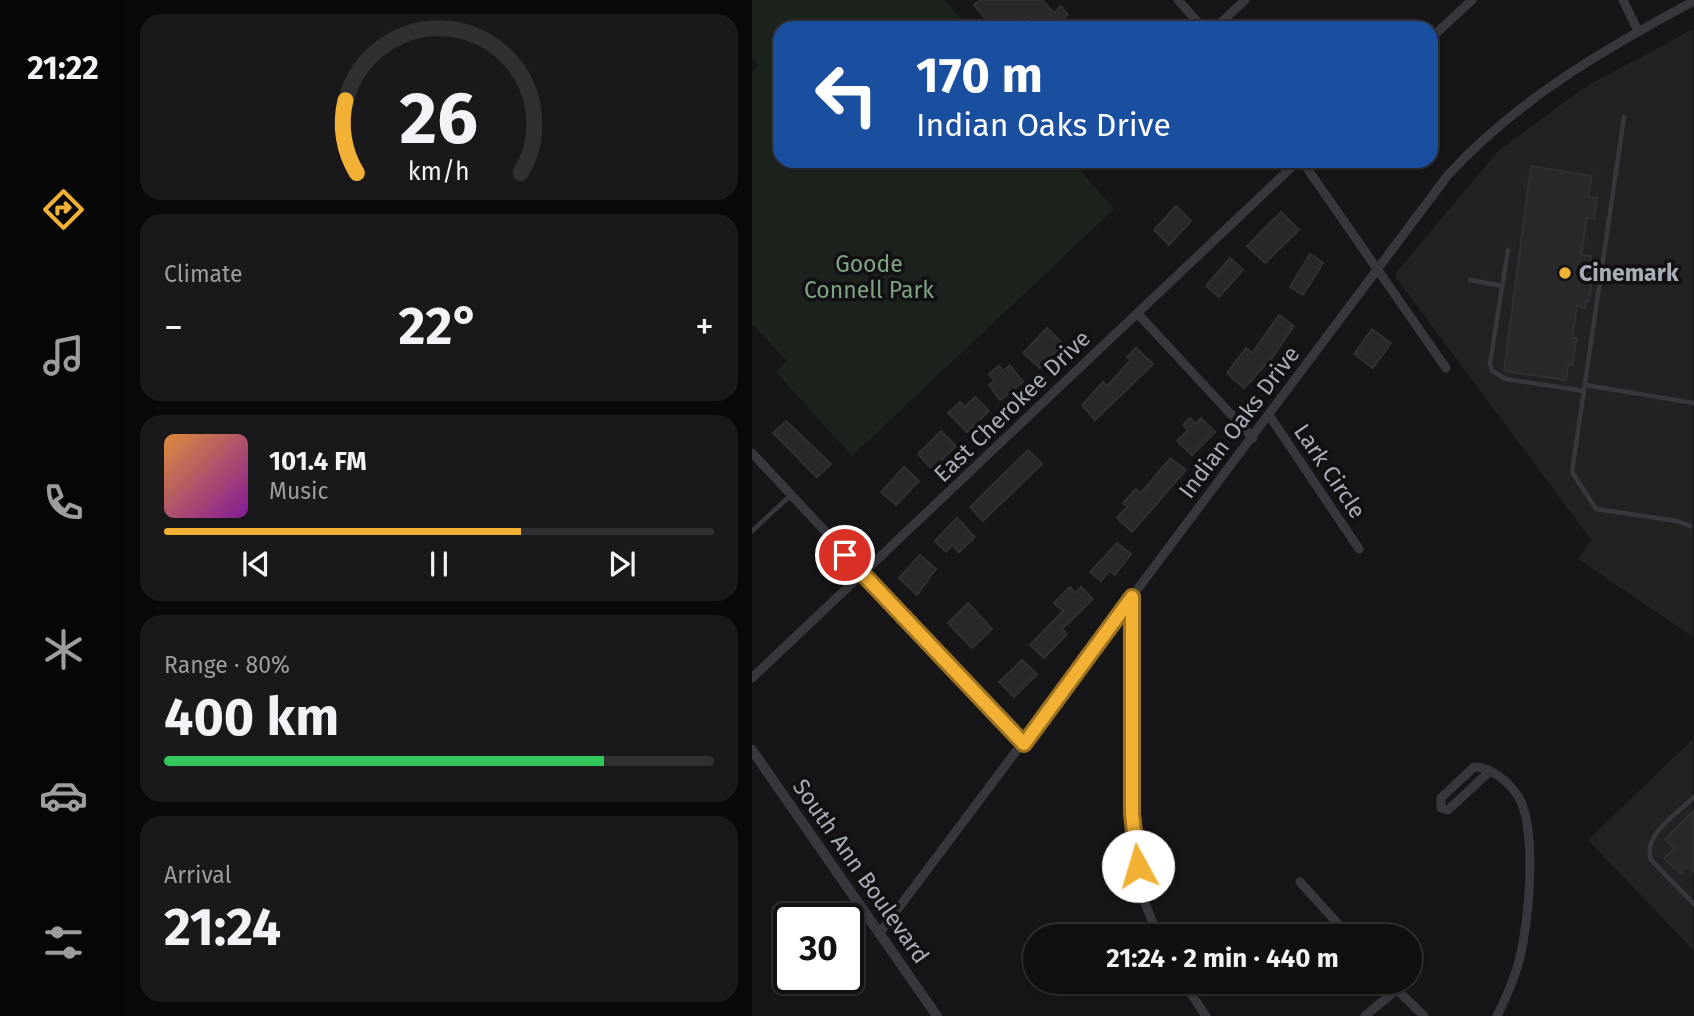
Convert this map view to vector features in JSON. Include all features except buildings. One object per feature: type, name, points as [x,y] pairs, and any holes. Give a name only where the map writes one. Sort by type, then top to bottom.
[{"type":"street","points":[[1178,0],[1197,21]]},
{"type":"street","points":[[1222,21],[1245,0]]},
{"type":"street","points":[[1438,32],[1472,0]]},
{"type":"street","points":[[1624,0],[1638,31]]},
{"type":"street","name":"Indian Oaks Drive","points":[[879,934],[1448,175],[1499,124],[1549,86],[1638,31],[1694,1]]},
{"type":"street","name":"East Cherokee Drive","points":[[752,678],[1293,168]]},
{"type":"street","points":[[1305,168],[1446,368]]},
{"type":"street","points":[[1138,314],[1253,438]]},
{"type":"street","name":"Lark Circle","points":[[1269,415],[1359,549]]},
{"type":"street","points":[[752,453],[1024,744]]},
{"type":"street","points":[[1132,597],[1132,814],[1140,893],[1153,924]]},
{"type":"street","name":"South Ann Boulevard","points":[[752,750],[932,1014]]},
{"type":"street","points":[[1490,771],[1448,810],[1441,808],[1441,798],[1474,767],[1490,771],[1514,791],[1524,808],[1528,836],[1526,905],[1519,959],[1497,1016]]},
{"type":"street","points":[[1300,882],[1338,924]]},
{"type":"street","points":[[1191,994],[1206,1016]]},
{"type":"street","points":[[1365,1016],[1391,994]]},
{"type":"street","points":[[1400,994],[1424,1016]]},
{"type":"lane","points":[[1624,117],[1572,472],[1591,506],[1601,511],[1677,521],[1690,526]]},
{"type":"lane","points":[[1508,250],[1490,363],[1492,371],[1506,379],[1694,403]]},
{"type":"lane","points":[[1470,280],[1502,286]]},
{"type":"lane","points":[[752,531],[791,495]]},
{"type":"lane","points":[[1694,797],[1653,837],[1649,853],[1651,860],[1694,904]]},
{"type":"shaded area","points":[[1693,29],[1693,637],[1578,559],[1591,540],[1394,275],[1498,151],[1585,87]]},
{"type":"shaded area","points":[[1693,739],[1693,950],[1588,840]]},
{"type":"green space","name":"Goode Connell Park","points":[[752,0],[944,0],[964,21],[773,21],[773,168],[1078,168],[1114,209],[852,456],[776,372],[787,361],[752,324],[752,73],[759,65],[752,57]]},
{"type":"place","name":"Cinemark","points":[[1565,273]]},
{"type":"route","points":[[845,555],[1024,744],[1132,597],[1132,814],[1138,866]]}]
